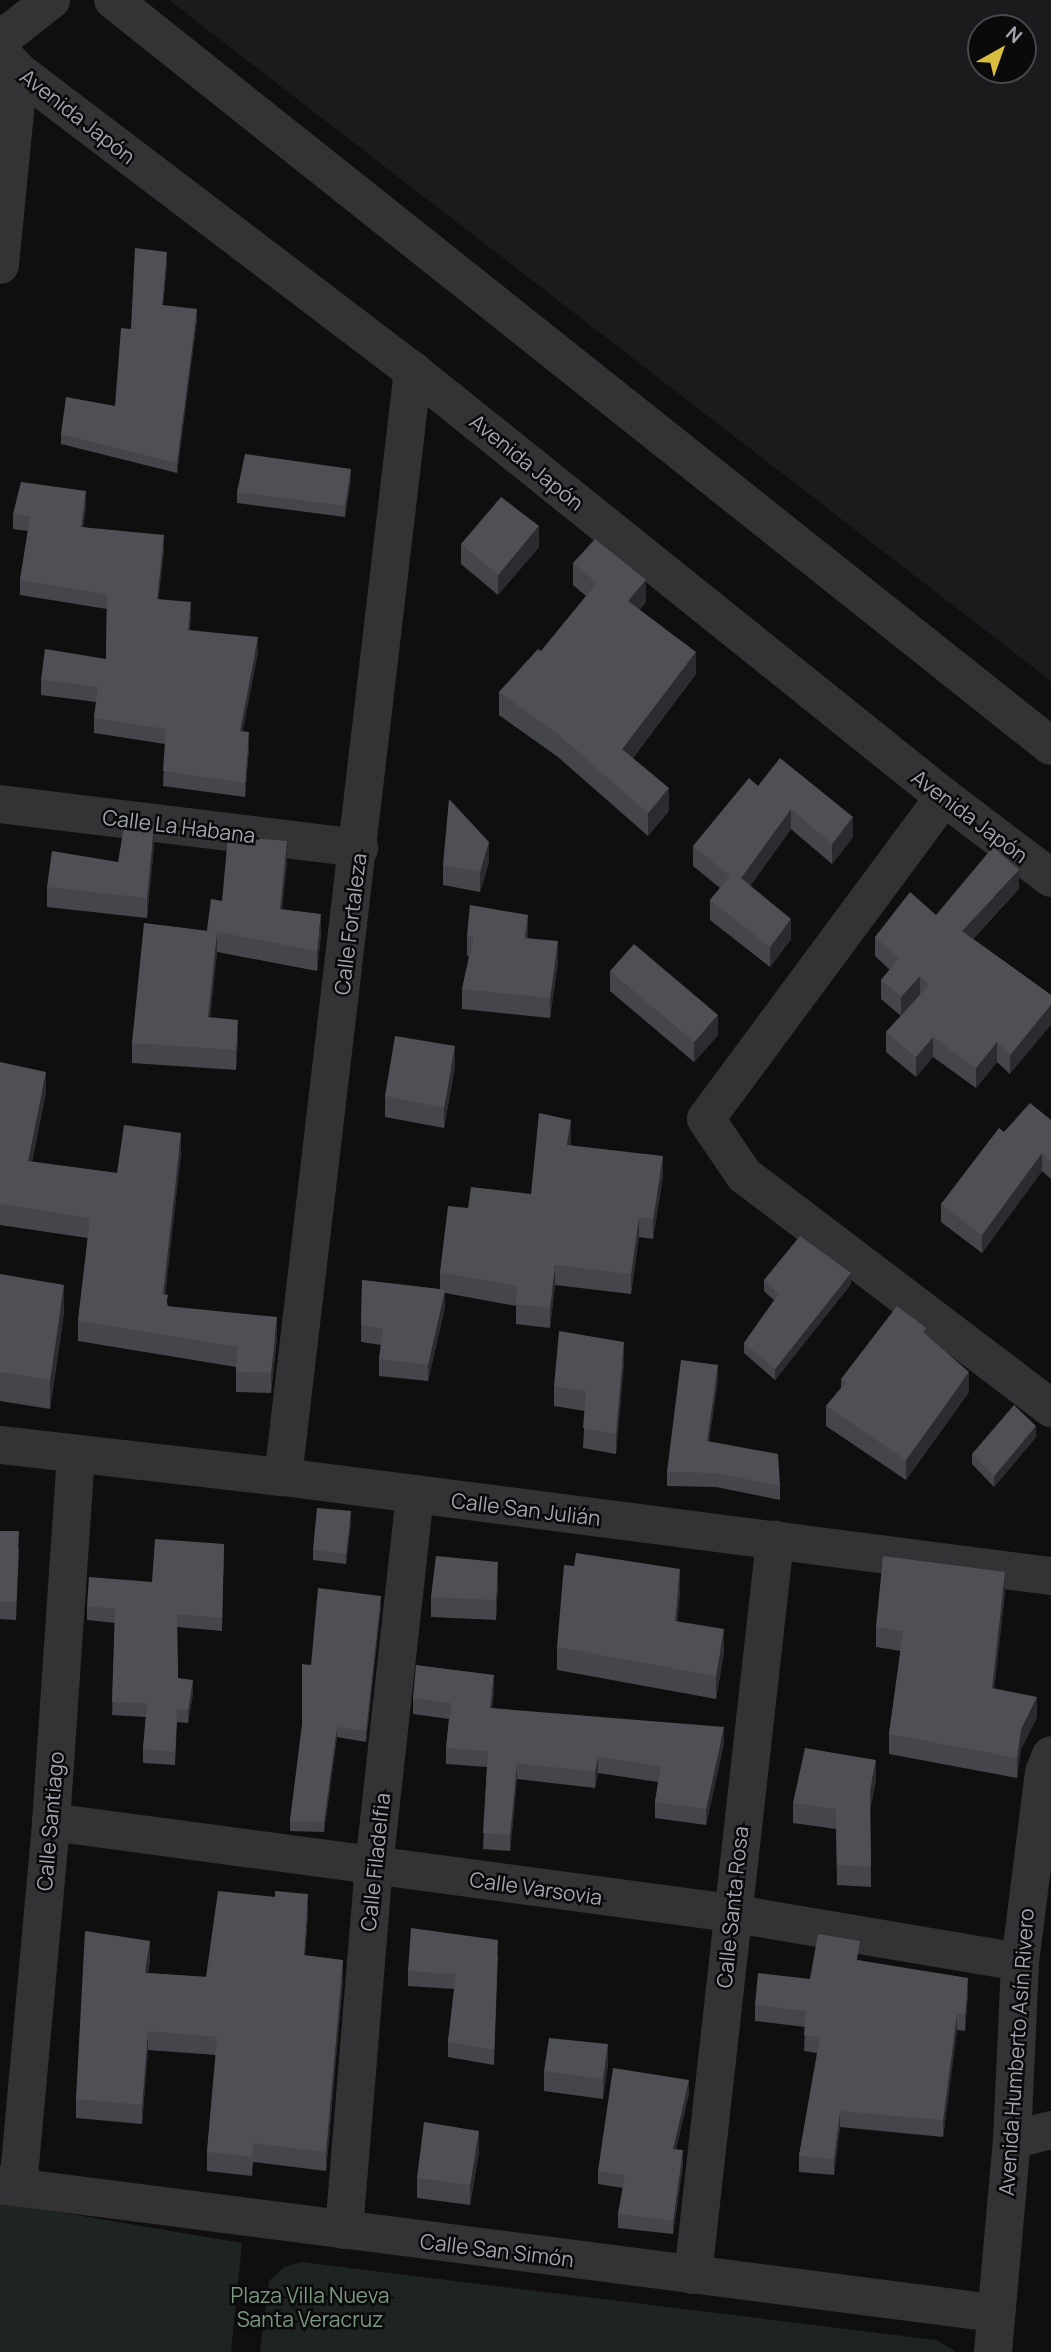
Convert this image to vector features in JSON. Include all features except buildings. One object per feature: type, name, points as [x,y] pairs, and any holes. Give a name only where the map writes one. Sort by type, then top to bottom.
[{"type":"street","points":[[0,265],[6,54],[51,0]]},
{"type":"street","points":[[113,0],[1051,746]]},
{"type":"street","name":"Avenida Japón","points":[[6,54],[413,371],[944,797],[1051,878]]},
{"type":"street","name":"Calle Fortaleza","points":[[283,1476],[359,848],[413,371]]},
{"type":"street","points":[[944,797],[706,1119],[744,1175],[1051,1408]]},
{"type":"street","name":"Calle La Habana","points":[[0,804],[359,848]]},
{"type":"street","name":"Calle San Julián","points":[[0,1445],[283,1476],[1051,1576]]},
{"type":"street","name":"Calle Santiago","points":[[9,2186],[51,1822],[76,1455]]},
{"type":"street","name":"Calle Filadelfia","points":[[344,2230],[374,1866],[415,1494]]},
{"type":"street","name":"Calle Santa Rosa","points":[[693,2275],[730,1913],[775,1540]]},
{"type":"street","name":"Avenida Humberto Asín Rivero","points":[[993,2352],[994,2313],[1012,2140],[1020,1962],[1044,1773],[1051,1755]]},
{"type":"street","name":"Calle Varsovia","points":[[51,1822],[730,1913],[1020,1962]]},
{"type":"street","points":[[1012,2140],[1051,2130]]},
{"type":"street","name":"Calle San Simón","points":[[9,2186],[994,2313]]},
{"type":"shaded area","points":[[169,0],[1051,0],[1051,681]]},
{"type":"green space","name":"Plaza Villa Nueva Santa Veracruz","points":[[0,2202],[242,2243],[231,2352],[0,2352]]},
{"type":"green space","name":"Plaza Villa Nueva Santa Veracruz","points":[[301,2262],[936,2340],[956,2352],[260,2352],[269,2281],[284,2267]]}]
